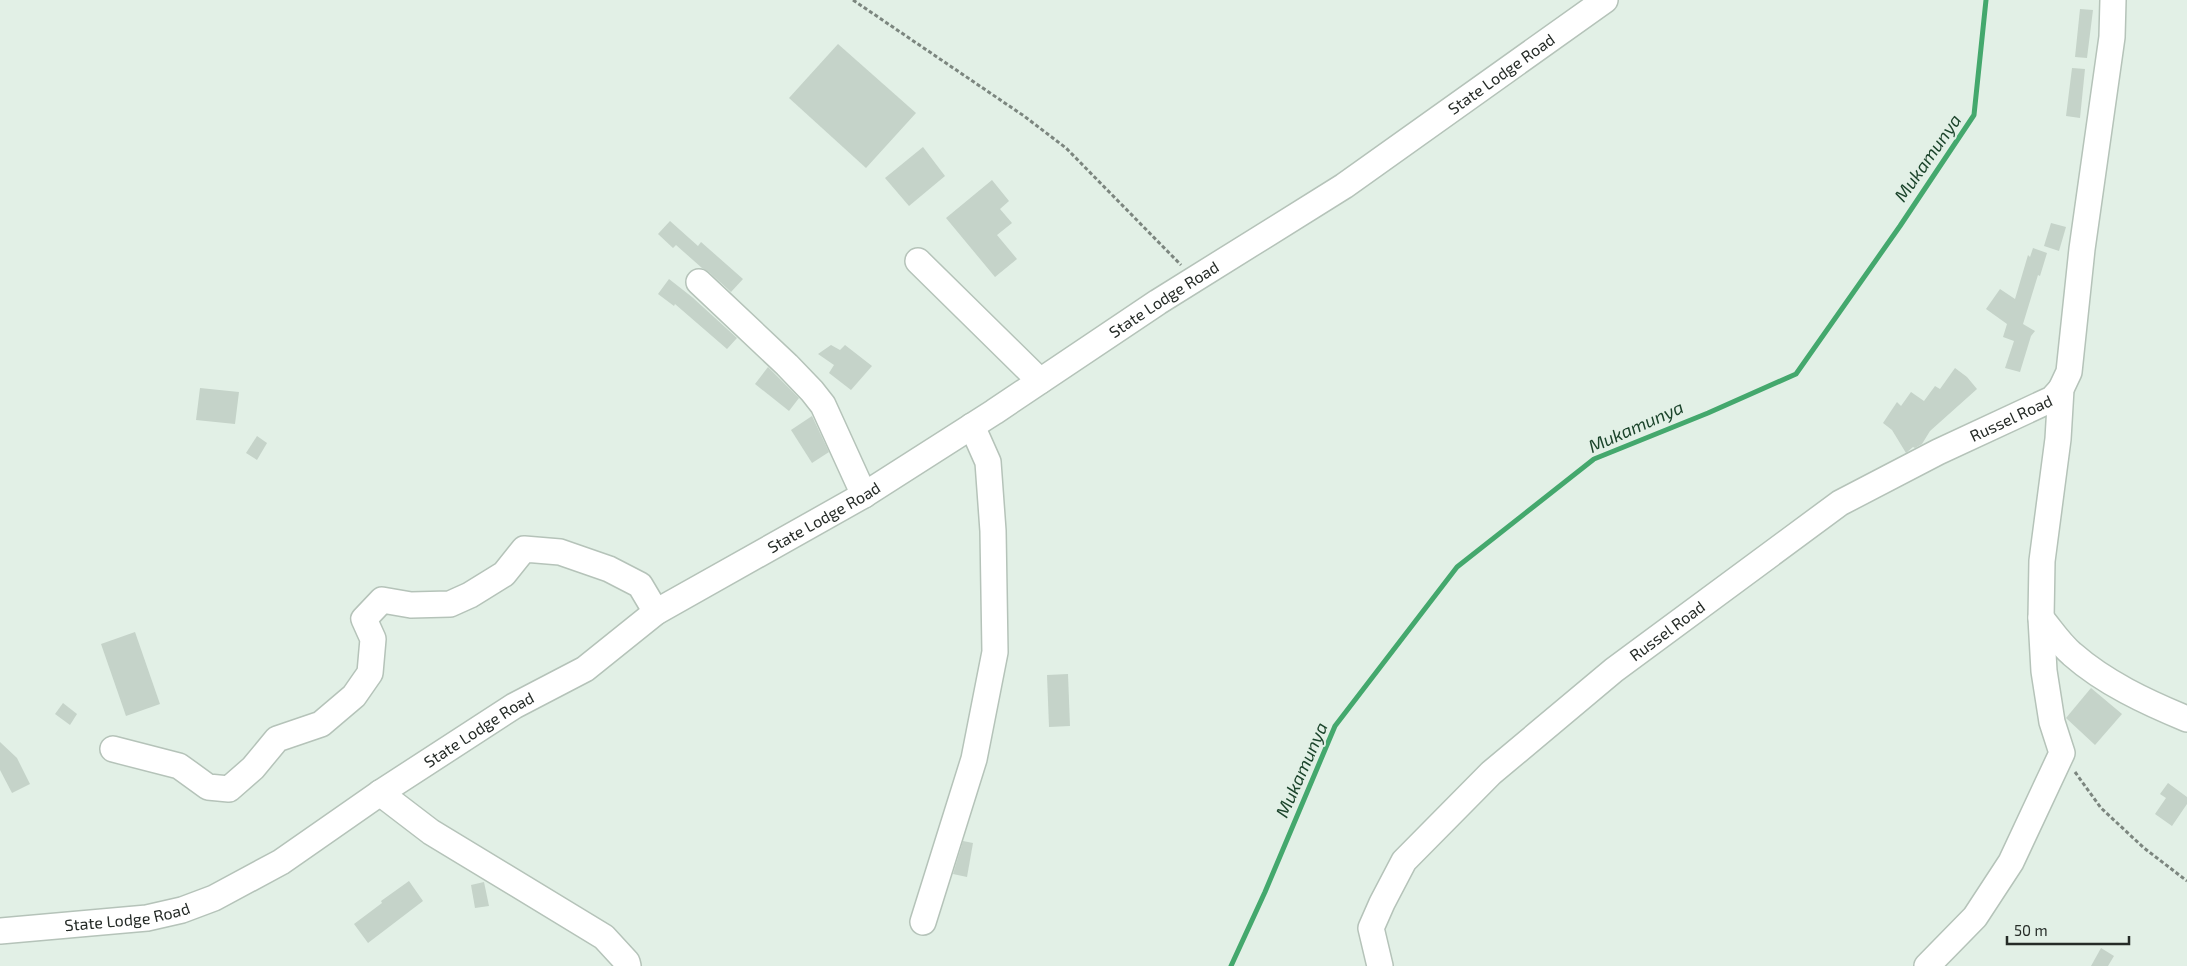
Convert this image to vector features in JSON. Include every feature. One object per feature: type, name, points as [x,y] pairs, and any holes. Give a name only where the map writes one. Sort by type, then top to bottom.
[{"type":"street","name":"State Lodge Road","points":[[0,931],[147,918],[182,910],[214,898],[281,862],[380,793],[514,706],[585,668],[656,612],[864,495],[972,426],[1158,302],[1344,186],[1605,0]]},
{"type":"street","points":[[1940,961],[1975,917],[2011,862],[2062,753],[2050,714],[2044,671],[2041,618],[2042,562],[2058,439],[2061,389],[2068,372],[2082,249],[2112,37],[2114,0]]},
{"type":"street","points":[[918,261],[1040,381]]},
{"type":"street","points":[[698,282],[788,365],[824,405],[864,495]]},
{"type":"street","name":"Russel Road","points":[[1380,966],[1371,928],[1404,861],[1505,761],[1614,670],[1840,504],[1938,452],[2052,399],[2061,389]]},
{"type":"street","points":[[924,922],[974,759],[995,652],[993,531],[988,462],[972,426]]},
{"type":"street","points":[[113,749],[180,766],[208,787],[228,789],[253,768],[277,740],[321,724],[354,696],[370,673],[374,639],[364,619],[382,600],[411,605],[450,604],[470,596],[504,574],[524,549],[560,552],[609,569],[640,585],[656,612]]},
{"type":"street","points":[[2041,618],[2071,653],[2097,673],[2139,699],[2187,719]]},
{"type":"street","points":[[380,793],[431,832],[604,937],[627,962],[628,966]]},
{"type":"path","points":[[853,0],[1016,110],[1066,148],[1168,249],[1179,264],[1188,266]]},
{"type":"path","points":[[2062,753],[2102,808],[2144,848],[2187,881]]},
{"type":"building","points":[[2080,9],[2093,10],[2087,58],[2075,57]]},
{"type":"building","points":[[838,44],[916,113],[866,168],[789,98]]},
{"type":"building","points":[[2072,68],[2085,69],[2080,118],[2066,116]]},
{"type":"building","points":[[923,147],[945,176],[909,206],[885,178]]},
{"type":"building","points":[[992,180],[1009,201],[1000,209],[1012,223],[997,235],[1017,259],[995,277],[946,218]]},
{"type":"building","points":[[670,221],[698,246],[701,242],[743,279],[731,292],[676,245],[673,248],[658,234]]},
{"type":"building","points":[[2051,223],[2066,227],[2059,251],[2044,246]]},
{"type":"building","points":[[2033,248],[2047,253],[2023,324],[2035,331],[2031,336],[2020,372],[2005,368],[2014,341],[2003,337],[2007,324],[1986,309],[2000,289],[2015,299],[2028,255],[2030,257]]},
{"type":"building","points":[[669,279],[737,338],[727,349],[675,304],[674,306],[658,294]]},
{"type":"building","points":[[831,345],[840,350],[845,345],[872,366],[851,390],[829,373],[834,365],[818,354]]},
{"type":"building","points":[[768,367],[799,398],[789,411],[755,384]]},
{"type":"building","points":[[1955,368],[1967,377],[1977,389],[1930,431],[1922,444],[1915,448],[1913,447],[1906,453],[1892,430],[1883,423],[1897,402],[1901,406],[1911,392],[1924,401],[1935,386],[1940,389]]},
{"type":"building","points":[[200,388],[239,392],[235,424],[196,420]]},
{"type":"building","points":[[812,416],[829,452],[812,463],[791,430]]},
{"type":"building","points":[[257,436],[267,443],[257,460],[246,453]]},
{"type":"building","points":[[135,632],[160,704],[126,716],[101,644]]},
{"type":"building","points":[[1068,674],[1070,726],[1049,727],[1047,675]]},
{"type":"building","points":[[2091,688],[2122,714],[2095,745],[2066,718]]},
{"type":"building","points":[[63,703],[77,714],[70,725],[55,714]]},
{"type":"building","points":[[0,742],[17,758],[30,784],[12,793],[0,770]]},
{"type":"building","points":[[2168,783],[2187,797],[2187,804],[2172,826],[2155,814],[2166,798],[2160,794]]},
{"type":"building","points":[[963,841],[973,843],[967,877],[953,874]]},
{"type":"building","points":[[409,881],[423,901],[368,943],[354,924]]},
{"type":"building","points":[[484,882],[489,906],[475,908],[471,885]]},
{"type":"building","points":[[2101,948],[2114,956],[2108,966],[2091,966]]},
{"type":"waterway","name":"Mukamunya","points":[[1231,966],[1265,892],[1335,726],[1457,567],[1594,459],[1708,413],[1796,374],[1900,226],[1974,115],[1986,0]]}]
